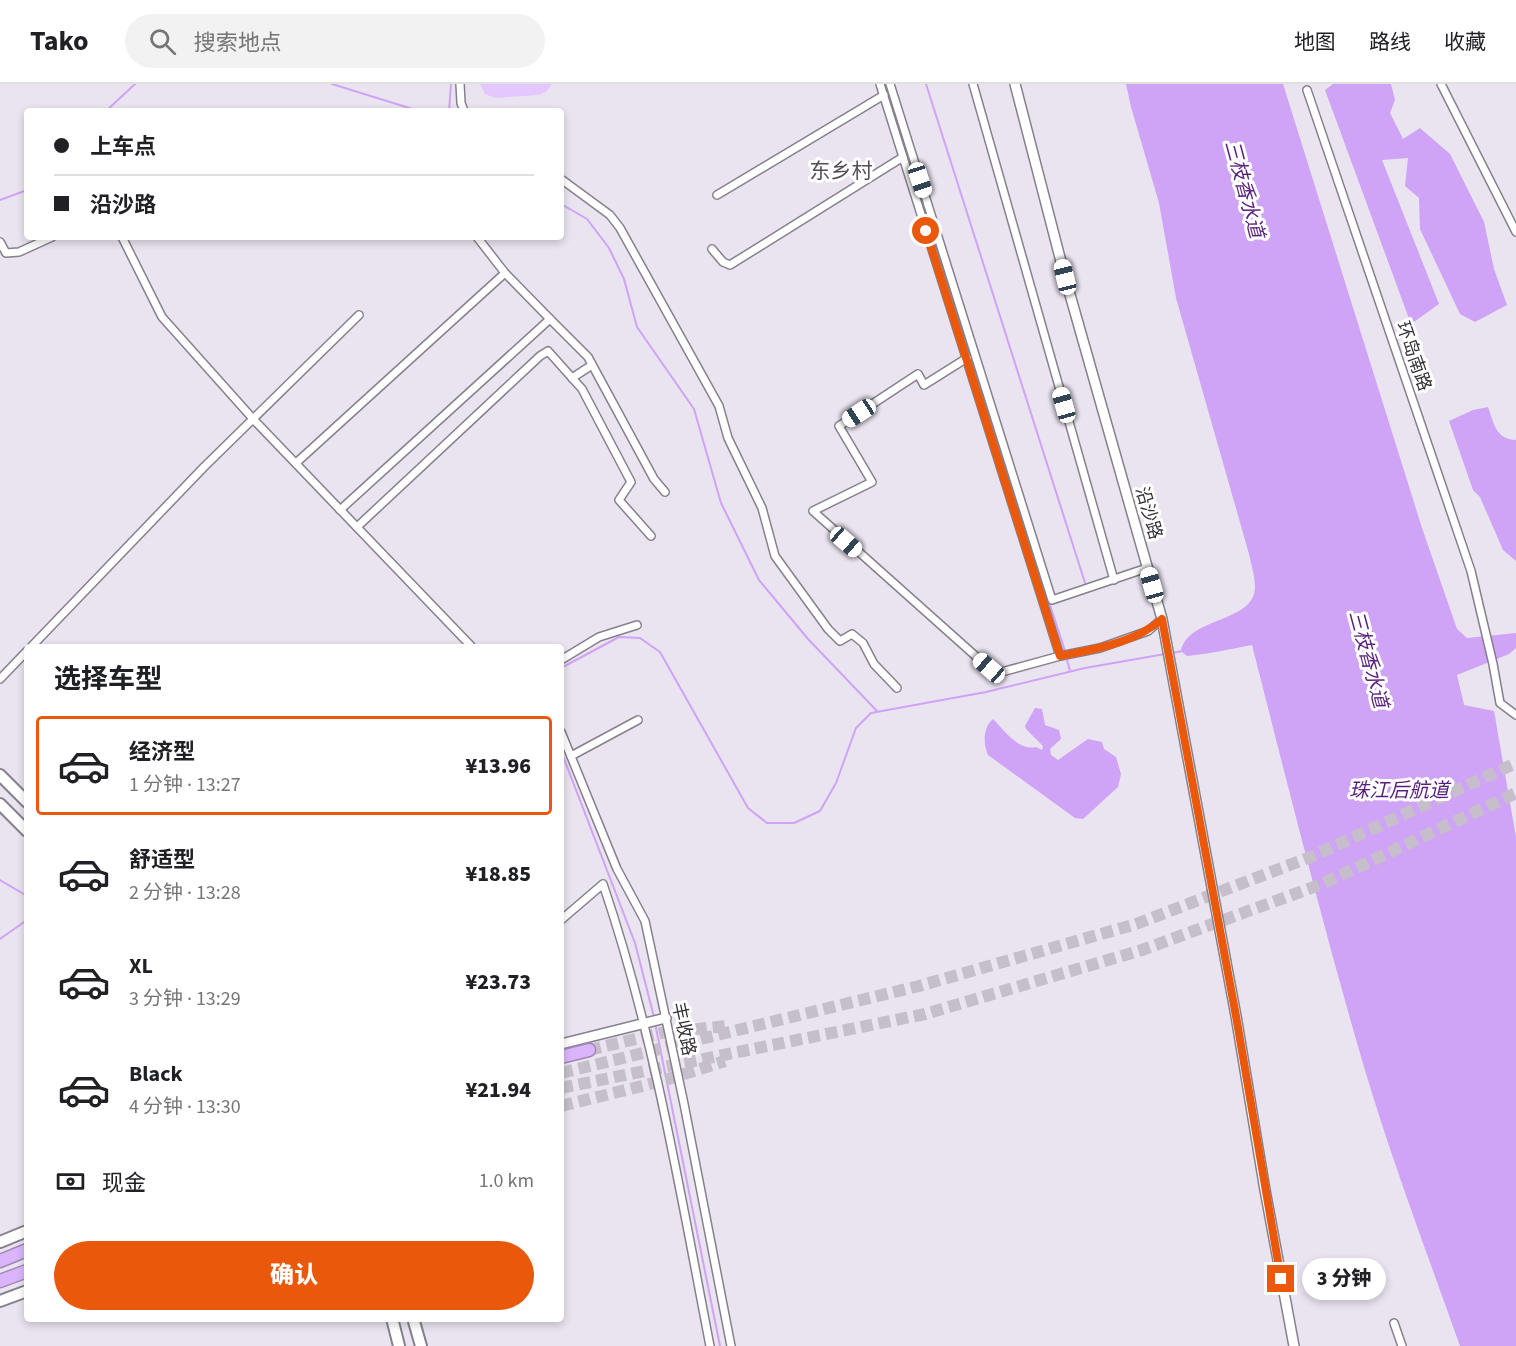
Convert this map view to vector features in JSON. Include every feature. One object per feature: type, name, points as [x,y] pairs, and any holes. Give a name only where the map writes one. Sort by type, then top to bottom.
[{"type":"highway","points":[[564,1057],[589,1050]]},
{"type":"highway","points":[[0,1261],[24,1251]]},
{"type":"highway","points":[[0,1281],[24,1272]]},
{"type":"main road","points":[[0,775],[24,799]]},
{"type":"main road","points":[[0,804],[24,828]]},
{"type":"main road","points":[[0,1242],[24,1232]]},
{"type":"main road","points":[[0,1301],[24,1292]]},
{"type":"main road","points":[[393,1322],[399,1346]]},
{"type":"main road","points":[[414,1322],[421,1346]]},
{"type":"street","points":[[460,84],[463,108]]},
{"type":"street","points":[[880,84],[1060,656]]},
{"type":"street","points":[[890,84],[1052,600],[1147,568]]},
{"type":"street","points":[[973,84],[1114,579]]},
{"type":"street","name":"沿沙路","points":[[1016,84],[1065,277],[1162,619],[1236,1016],[1294,1346]]},
{"type":"street","points":[[1441,84],[1516,232]]},
{"type":"street","name":"环岛南路","points":[[1307,90],[1471,571],[1494,664],[1500,703],[1516,715]]},
{"type":"street","points":[[717,195],[884,95]]},
{"type":"street","points":[[712,249],[723,262],[730,266],[903,157]]},
{"type":"street","points":[[564,180],[610,215],[620,228],[719,406],[728,438],[762,508],[775,556],[828,629],[840,641],[852,634],[863,643],[874,664],[897,688]]},
{"type":"street","points":[[0,242],[6,253],[19,252],[45,240]]},
{"type":"street","points":[[124,240],[162,317],[254,420],[469,644]]},
{"type":"street","points":[[479,240],[505,273],[588,357],[654,479],[665,492]]},
{"type":"street","points":[[296,463],[505,273]]},
{"type":"street","points":[[34,644],[204,467],[359,315]]},
{"type":"street","points":[[340,510],[550,319]]},
{"type":"street","points":[[357,527],[548,351],[582,389],[631,482],[619,500],[651,536]]},
{"type":"street","points":[[967,358],[924,385],[918,374],[838,426],[872,482],[813,510],[989,668],[998,673],[1100,648],[1148,631],[1162,619]]},
{"type":"street","points":[[572,378],[592,364]]},
{"type":"street","points":[[564,658],[599,637],[637,625]]},
{"type":"street","points":[[0,680],[24,654]]},
{"type":"street","points":[[571,756],[638,720]]},
{"type":"street","name":"丰收路","points":[[564,739],[617,869],[645,921],[732,1346]]},
{"type":"street","points":[[564,917],[603,884],[623,944],[670,1136],[710,1346]]},
{"type":"street","points":[[564,1043],[666,1018]]},
{"type":"street","points":[[1394,1323],[1402,1346]]},
{"type":"shaded area","points":[[480,84],[552,84],[547,91],[539,95],[495,98],[485,94]]},
{"type":"water","name":"珠江后航道","points":[[1126,84],[1283,84],[1422,528],[1457,629],[1467,638],[1516,633],[1516,648],[1509,654],[1457,675],[1464,705],[1494,711],[1516,837],[1516,1346],[1460,1346],[1398,1172],[1364,1067],[1320,909],[1252,645],[1187,656],[1181,651],[1186,640],[1195,632],[1244,607],[1252,599],[1255,583],[1249,554],[1176,298],[1159,203]]},
{"type":"water","points":[[1333,84],[1391,84],[1395,100],[1390,113],[1403,139],[1420,128],[1450,154],[1484,222],[1494,269],[1507,305],[1475,322],[1460,314],[1420,229],[1419,198],[1405,186],[1408,158],[1382,160],[1439,304],[1411,324],[1325,90]]},
{"type":"water","points":[[1488,407],[1499,433],[1516,440],[1516,561],[1503,550],[1480,497],[1473,490],[1449,421],[1473,410]]},
{"type":"water","points":[[1035,708],[1042,709],[1045,725],[1059,730],[1061,739],[1050,749],[1051,755],[1058,760],[1088,739],[1102,742],[1104,749],[1116,757],[1121,774],[1118,787],[1083,819],[1075,818],[988,755],[985,736],[987,726],[993,719],[1018,743],[1042,750],[1043,746],[1025,726]]},
{"type":"waterway","points":[[109,108],[135,84]]},
{"type":"waterway","points":[[332,84],[409,108]]},
{"type":"waterway","points":[[449,108],[451,84]]},
{"type":"waterway","points":[[886,84],[1021,513]]},
{"type":"waterway","points":[[926,84],[1086,586]]},
{"type":"waterway","points":[[0,200],[24,191]]},
{"type":"waterway","points":[[564,206],[587,219],[609,248],[624,279],[637,327],[694,409],[721,503],[759,580],[808,639],[877,711]]},
{"type":"waterway","points":[[1048,599],[1065,651]]},
{"type":"waterway","points":[[564,666],[619,637],[640,638],[660,652],[748,808],[767,823],[794,823],[820,811],[836,783],[856,728],[871,713],[986,692],[1085,668],[1165,654]]},
{"type":"waterway","points":[[1171,653],[1183,651]]},
{"type":"waterway","points":[[1067,660],[1070,671]]},
{"type":"waterway","points":[[564,759],[635,943],[654,1017]]},
{"type":"waterway","points":[[0,880],[24,894]]},
{"type":"waterway","points":[[0,939],[24,922]]},
{"type":"waterway","points":[[655,1023],[720,1346]]},
{"type":"tunnel","points":[[564,1072],[919,986],[1136,924],[1313,856],[1516,763]]},
{"type":"tunnel","points":[[564,1087],[925,1014],[1142,950],[1322,884],[1516,793]]},
{"type":"tunnel","points":[[589,1050],[661,1033],[726,1026]]},
{"type":"tunnel","points":[[564,1105],[662,1081],[725,1061]]},
{"type":"district","name":"东乡村","points":[[841,171]]},
{"type":"route","points":[[926,231],[1060,656],[1100,648],[1148,631],[1162,619],[1236,1016],[1281,1279]]},
{"type":"water label","name":"三枝香水道","points":[[1245,189]]},
{"type":"water label","name":"三枝香水道","points":[[1369,659]]}]
